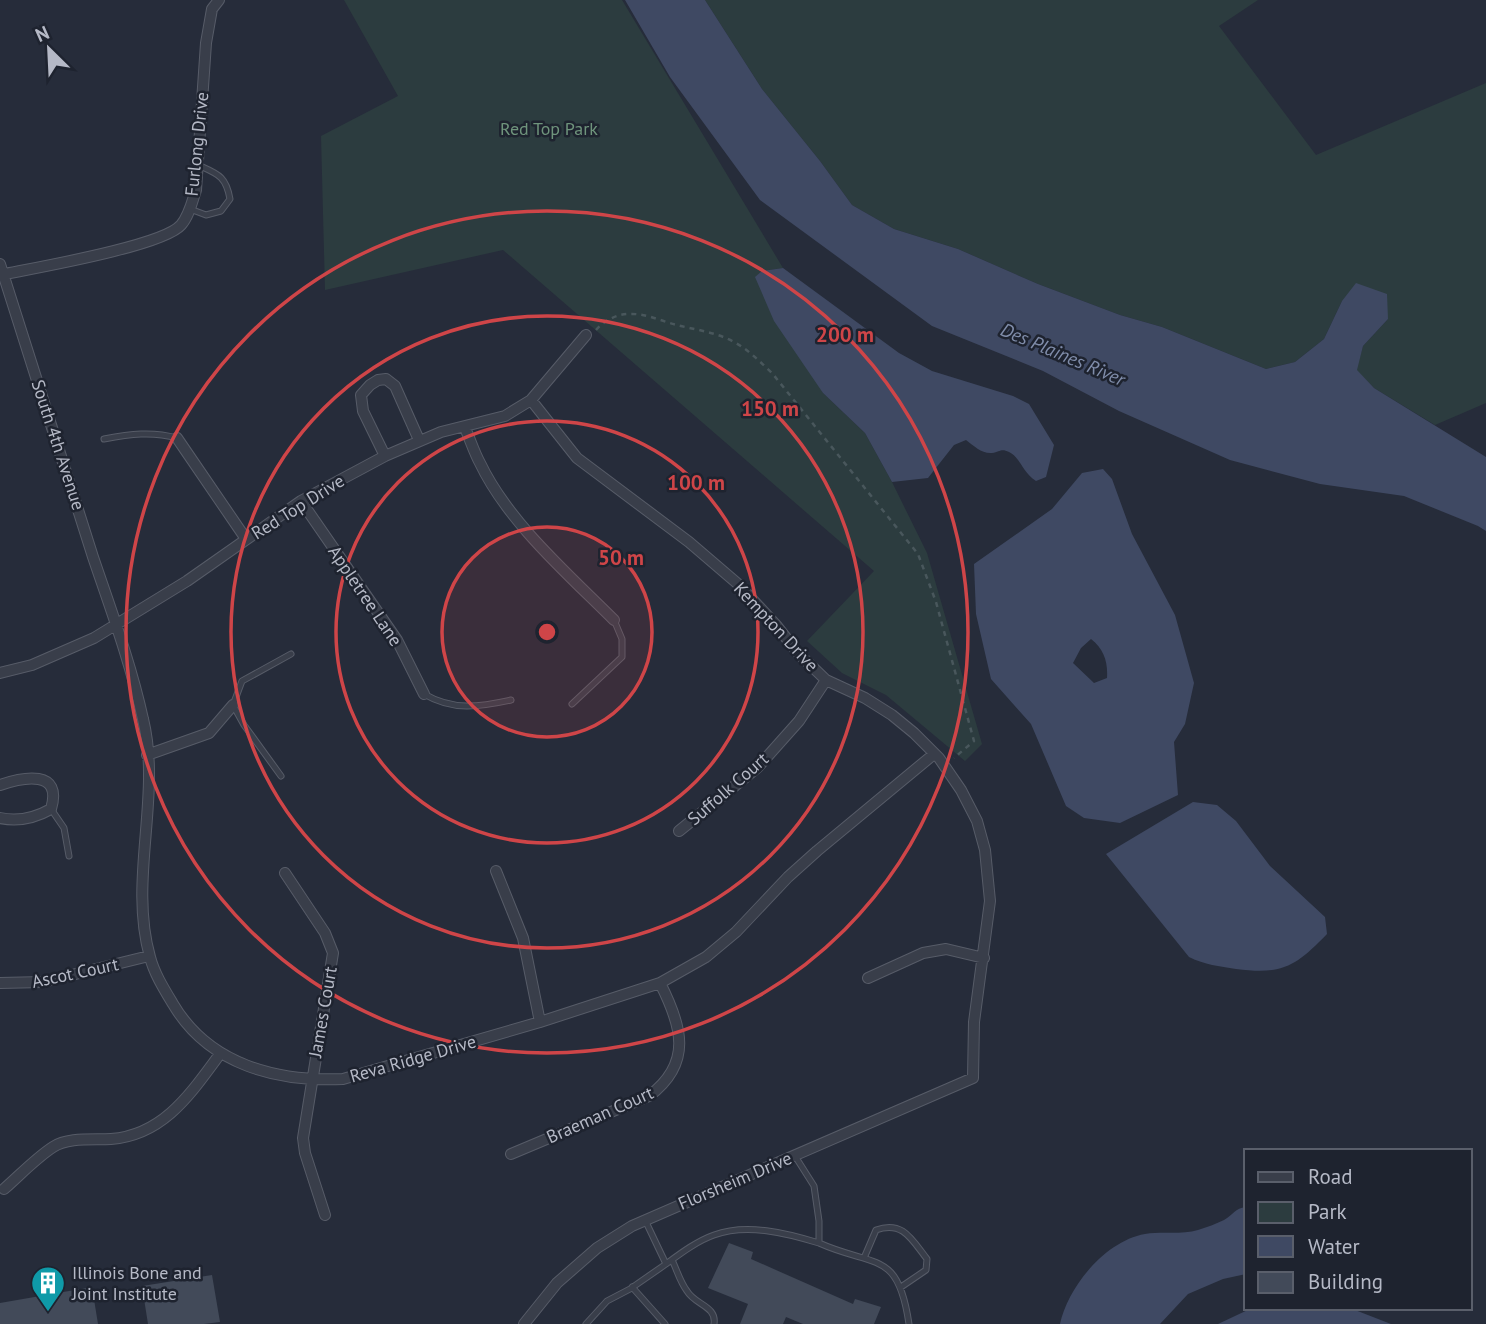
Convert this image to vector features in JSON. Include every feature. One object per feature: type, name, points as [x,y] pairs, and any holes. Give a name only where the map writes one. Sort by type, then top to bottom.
[{"type":"street","name":"Furlong Drive","points":[[1,271],[165,237],[181,225],[196,190],[206,43],[212,9],[219,0]]},
{"type":"street","name":"South 4th Avenue","points":[[1,271],[115,625]]},
{"type":"street","name":"Red Top Drive","points":[[0,673],[32,665],[94,638],[187,581],[301,501],[385,456],[441,432],[505,416],[531,400],[586,335]]},
{"type":"street","points":[[385,456],[363,411],[361,395],[378,380],[386,379],[395,386],[419,440]]},
{"type":"street","name":"Kempton Drive","points":[[531,400],[578,458],[690,542],[737,584],[798,653],[826,680],[865,698],[892,715],[934,754],[961,790],[977,821],[985,850],[990,901],[974,1022],[973,1078]]},
{"type":"street","points":[[465,428],[480,464],[506,503],[539,543],[614,620]]},
{"type":"street","points":[[177,438],[246,539]]},
{"type":"street","name":"Appletree Lane","points":[[301,501],[397,640],[424,694]]},
{"type":"street","name":"Reva Ridge Drive","points":[[115,625],[144,721],[148,823],[142,882],[149,956],[174,1007],[190,1027],[220,1054],[274,1075],[312,1080],[343,1079],[540,1023],[660,983],[706,957],[736,932],[788,877],[934,754]]},
{"type":"street","name":"Suffolk Court","points":[[679,831],[758,767],[799,721],[826,680]]},
{"type":"street","points":[[147,755],[209,733],[233,705]]},
{"type":"street","points":[[0,785],[19,779],[35,778],[44,780],[52,789],[54,797],[51,809],[34,818],[0,818]]},
{"type":"street","points":[[496,871],[523,938],[540,1023]]},
{"type":"street","name":"James Court","points":[[285,873],[325,933],[333,953],[303,1138],[305,1153],[326,1215]]},
{"type":"street","points":[[868,978],[923,953],[946,949],[984,958]]},
{"type":"street","name":"Ascot Court","points":[[0,983],[43,982],[149,956]]},
{"type":"street","name":"Braeman Court","points":[[511,1154],[649,1096],[665,1084],[676,1064],[681,1042],[675,1013],[660,983]]},
{"type":"street","points":[[4,1189],[54,1146],[67,1142],[121,1138],[160,1124],[185,1102],[220,1054]]},
{"type":"street","name":"Florsheim Drive","points":[[524,1324],[557,1283],[597,1248],[645,1220],[973,1078]]},
{"type":"lane","points":[[190,209],[206,215],[221,211],[230,199],[227,185],[218,174],[198,165]]},
{"type":"lane","points":[[104,439],[143,433],[159,433],[177,438]]},
{"type":"lane","points":[[572,704],[622,657],[622,639],[614,620]]},
{"type":"lane","points":[[281,776],[233,705],[242,681],[291,654]]},
{"type":"lane","points":[[424,694],[439,702],[464,707],[511,700]]},
{"type":"lane","points":[[51,809],[64,828],[69,856]]},
{"type":"lane","points":[[795,1155],[814,1186],[819,1243]]},
{"type":"lane","points":[[645,1220],[687,1291],[711,1310],[715,1324]]},
{"type":"lane","points":[[863,1258],[876,1230],[887,1226],[905,1231],[927,1259],[926,1270],[901,1287]]},
{"type":"lane","points":[[586,1324],[607,1301],[669,1262],[713,1235],[740,1229],[793,1236],[889,1268],[901,1287],[909,1324]]},
{"type":"lane","points":[[632,1287],[665,1324]]},
{"type":"path","points":[[586,335],[590,337],[611,318],[627,313],[641,314],[678,326],[714,333],[734,341],[753,354],[772,373],[918,554],[936,602],[974,741],[952,760]]},
{"type":"green space","name":"Red Top Park","points":[[344,0],[622,0],[783,268],[762,271],[823,393],[865,433],[927,553],[982,744],[965,761],[886,695],[842,673],[807,641],[874,571],[503,250],[325,290],[321,136],[398,96]]},
{"type":"green space","points":[[705,0],[1258,0],[1219,26],[1316,155],[1486,83],[1486,403],[1435,425],[1374,388],[1356,370],[1363,346],[1388,319],[1342,301],[1324,339],[1295,362],[1266,369],[1162,327],[1120,315],[1038,284],[958,249],[894,229],[852,205],[762,89]]},
{"type":"water","name":"Des Plaines River","points":[[625,0],[705,0],[762,89],[852,205],[894,229],[958,249],[1038,284],[1120,315],[1162,327],[1266,369],[1295,362],[1324,339],[1342,301],[1356,283],[1387,294],[1388,319],[1363,346],[1357,370],[1374,388],[1486,457],[1486,531],[1404,496],[1320,484],[1230,460],[1119,411],[1043,371],[932,326],[760,200],[670,77]]},
{"type":"water","points":[[783,268],[899,353],[932,371],[1013,396],[1029,404],[1054,445],[1046,477],[1036,481],[1009,452],[985,452],[966,440],[954,445],[928,478],[892,482],[865,433],[823,393],[774,321],[755,277],[762,271]]},
{"type":"water","points":[[1103,469],[1112,479],[1132,534],[1175,615],[1194,683],[1185,724],[1174,742],[1178,795],[1120,823],[1084,818],[1066,806],[1031,724],[991,679],[976,614],[974,564],[1052,509],[1082,473]],"holes":[[[1091,639],[1099,647],[1107,667],[1107,678],[1094,683],[1073,663],[1081,648]]]},
{"type":"water","points":[[1193,802],[1217,805],[1236,821],[1270,866],[1325,917],[1327,934],[1296,961],[1277,969],[1252,971],[1212,965],[1189,957],[1106,854]]},
{"type":"water","points":[[1242,1208],[1244,1274],[1223,1279],[1188,1294],[1160,1324],[1060,1324],[1064,1310],[1080,1281],[1116,1246],[1145,1234],[1198,1230],[1224,1220]]},
{"type":"water","points":[[1248,1310],[1355,1310],[1391,1324],[1218,1324]]},
{"type":"building","points":[[729,1243],[753,1252],[751,1259],[853,1304],[855,1299],[881,1307],[874,1324],[803,1324],[786,1317],[783,1324],[740,1324],[748,1304],[708,1288]]},
{"type":"building","points":[[212,1275],[220,1322],[148,1324],[142,1286]]},
{"type":"building","name":"Illinois Bone and Joint Institute","points":[[92,1287],[98,1324],[0,1324],[0,1303]]},
{"type":"place","name":"Illinois Bone and Joint Institute","points":[[48,1313]]}]
